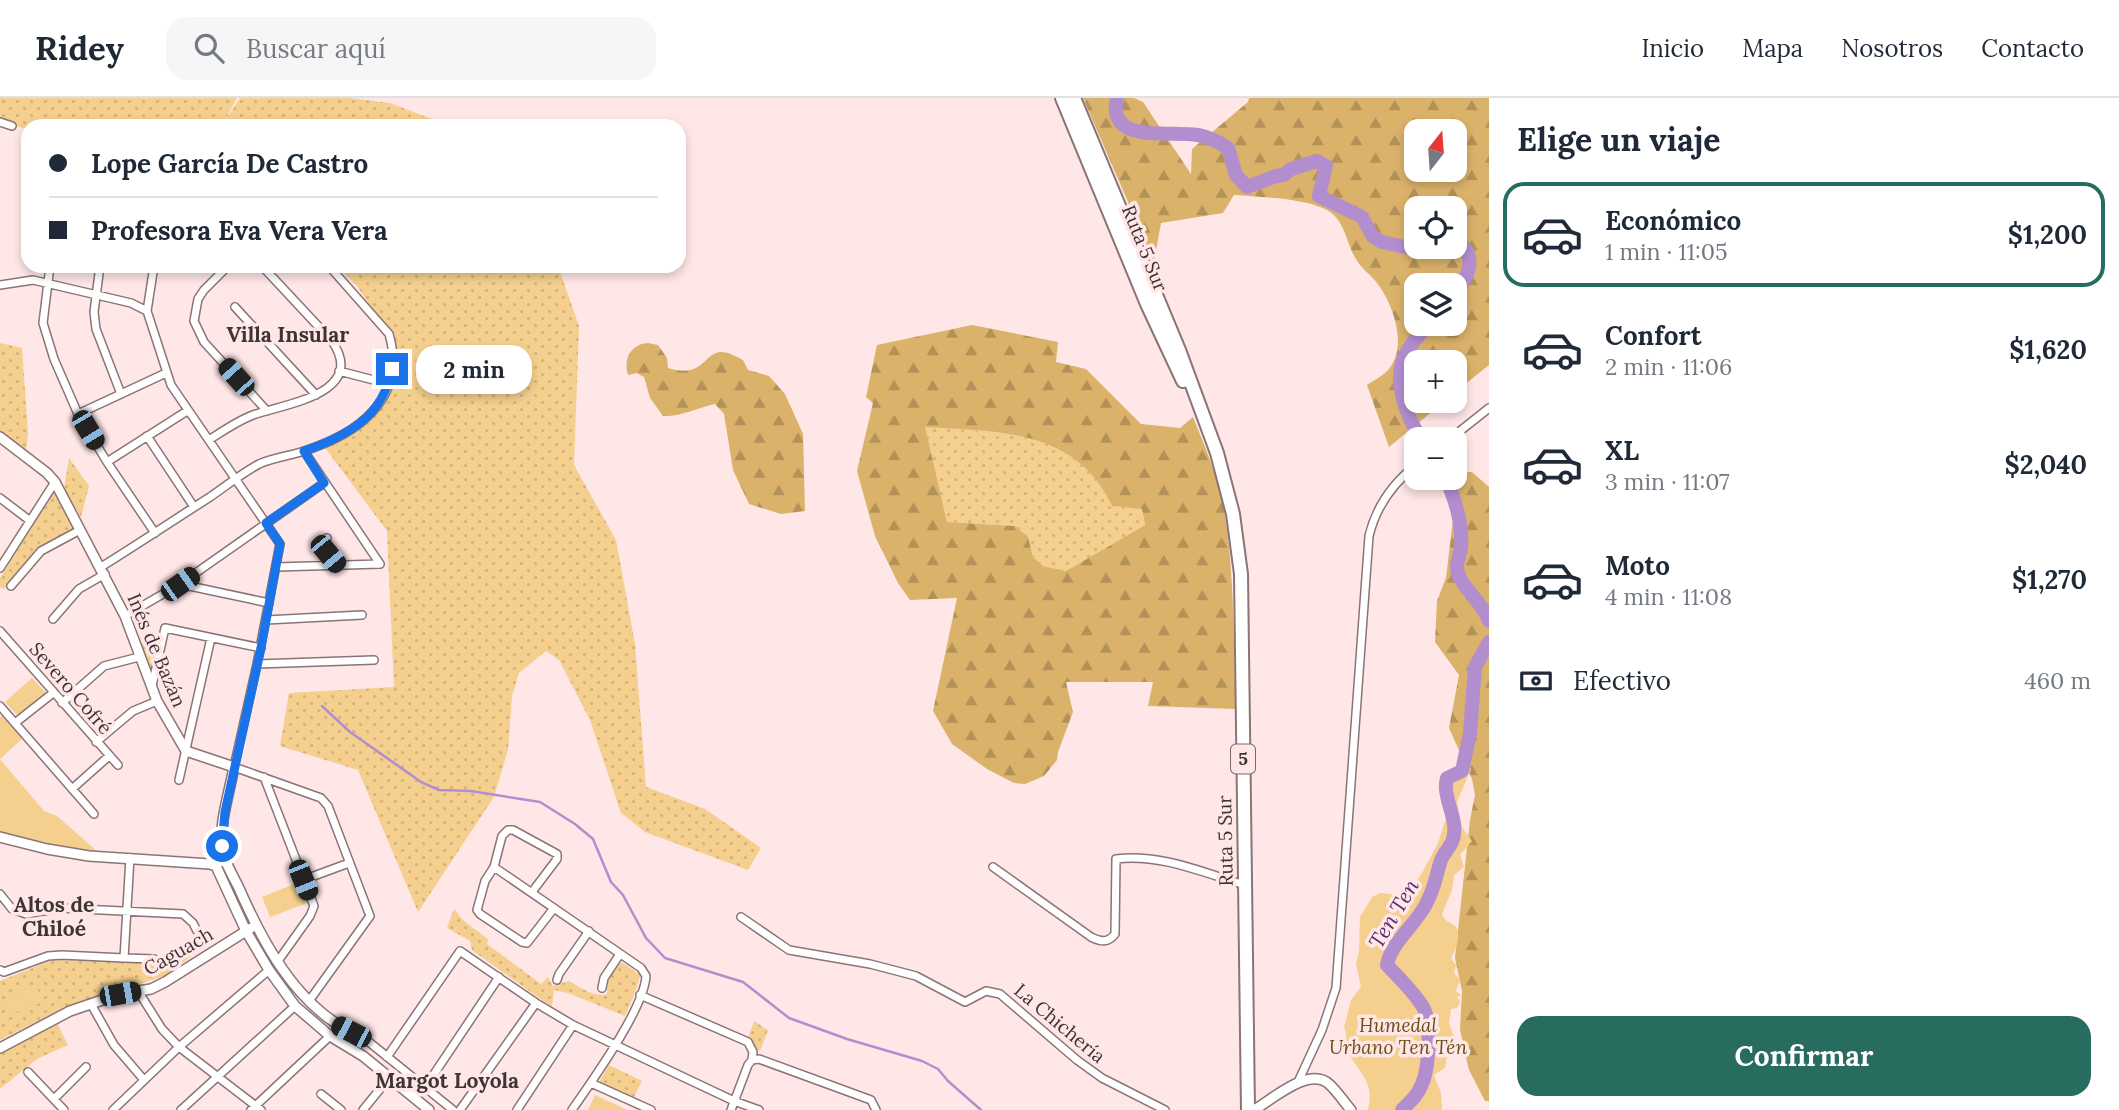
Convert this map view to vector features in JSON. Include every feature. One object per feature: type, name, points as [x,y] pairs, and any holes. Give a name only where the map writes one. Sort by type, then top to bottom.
[{"type":"highway","name":"Ruta 5 Sur","points":[[1062,98],[1174,363],[1200,410]]},
{"type":"highway","name":"Ruta 5 Sur","points":[[1074,98],[1179,350],[1224,475],[1235,522],[1240,560],[1248,1110]]},
{"type":"highway","points":[[1107,206],[1111,198],[1111,188]]},
{"type":"street","points":[[0,122],[12,125]]},
{"type":"street","points":[[49,273],[43,323],[54,359],[78,414],[155,533]]},
{"type":"street","points":[[99,273],[94,312],[96,330],[121,394]]},
{"type":"street","points":[[153,273],[147,311],[166,373],[187,411],[280,544],[223,830],[222,846],[226,860],[255,925],[278,961],[309,1001],[328,1018],[364,1038],[453,1110]]},
{"type":"street","points":[[221,273],[198,299],[194,321],[204,342],[267,411]]},
{"type":"street","points":[[209,440],[243,419],[290,406],[316,395],[336,378],[339,371],[340,360],[334,344],[268,273]]},
{"type":"street","points":[[52,619],[79,589],[103,570],[194,507],[261,463],[304,451],[352,430],[366,419],[384,398],[393,357],[389,334],[336,273]]},
{"type":"street","points":[[0,285],[33,280],[131,303],[147,311]]},
{"type":"street","points":[[235,307],[316,395]]},
{"type":"street","points":[[339,371],[389,383]]},
{"type":"street","points":[[78,414],[166,373]]},
{"type":"street","points":[[1465,427],[1489,408]]},
{"type":"street","points":[[107,462],[187,411]]},
{"type":"street","points":[[147,436],[194,507]]},
{"type":"street","points":[[0,437],[47,473],[57,486],[29,520],[1,562]]},
{"type":"street","points":[[276,567],[380,564],[304,451]]},
{"type":"street","points":[[1298,1082],[1322,1030],[1336,988],[1369,536],[1383,501],[1404,475]]},
{"type":"street","points":[[125,616],[180,584],[324,483]]},
{"type":"street","name":"Inés de Bazán","points":[[57,486],[103,570],[125,616],[151,688],[186,751]]},
{"type":"street","points":[[0,498],[29,520]]},
{"type":"street","points":[[11,586],[41,551],[80,530]]},
{"type":"street","points":[[327,538],[319,543],[338,565]]},
{"type":"street","points":[[180,584],[269,603]]},
{"type":"street","points":[[266,620],[362,615]]},
{"type":"street","points":[[151,688],[165,628],[261,648]]},
{"type":"street","name":"Severo Cofré","points":[[0,631],[118,765]]},
{"type":"street","points":[[179,780],[211,638]]},
{"type":"street","points":[[62,703],[104,666],[139,657]]},
{"type":"street","points":[[257,664],[374,660]]},
{"type":"street","points":[[15,723],[53,692]]},
{"type":"street","points":[[96,742],[133,711],[157,701]]},
{"type":"street","points":[[0,706],[94,814]]},
{"type":"street","points":[[186,751],[321,798],[328,806],[370,916],[309,1001]]},
{"type":"street","points":[[72,789],[109,757]]},
{"type":"street","points":[[264,777],[314,906],[310,916],[278,961]]},
{"type":"street","points":[[532,892],[557,859],[557,854],[513,830],[508,830],[502,835],[494,867],[485,881],[477,910],[527,943],[554,908]]},
{"type":"street","points":[[0,837],[89,856],[216,866],[246,931],[295,1006],[425,1109]]},
{"type":"street","points":[[124,958],[130,858]]},
{"type":"street","points":[[993,867],[1091,937],[1102,941],[1111,939],[1115,934],[1116,859],[1150,859],[1245,885]]},
{"type":"street","points":[[303,880],[349,863]]},
{"type":"street","points":[[494,867],[644,972],[646,980],[640,995],[615,1044],[572,1110]]},
{"type":"street","points":[[0,894],[12,909],[26,914],[61,908],[183,914],[197,931]]},
{"type":"street","name":"La Chichería","points":[[741,917],[789,950],[870,964],[916,976],[965,1002],[986,991],[1000,994],[1102,1078],[1165,1110]]},
{"type":"street","name":"Caguach","points":[[0,1048],[69,1011],[151,989],[255,925]]},
{"type":"street","points":[[557,980],[589,932]]},
{"type":"street","points":[[387,1057],[460,951],[573,1025],[734,1101],[759,1110]]},
{"type":"street","points":[[602,988],[604,978],[620,954]]},
{"type":"street","points":[[0,970],[9,970],[48,956],[62,955],[154,959]]},
{"type":"street","points":[[113,1110],[179,1047],[269,970]]},
{"type":"street","points":[[424,1089],[499,977]]},
{"type":"street","points":[[138,991],[162,1029],[179,1047],[256,1109],[330,1036]]},
{"type":"street","points":[[640,995],[748,1042],[753,1052],[752,1060],[731,1110]]},
{"type":"street","points":[[460,1110],[536,1003]]},
{"type":"street","points":[[91,1004],[114,1045],[144,1080]]},
{"type":"street","points":[[181,1110],[295,1006]]},
{"type":"street","points":[[517,1110],[573,1025]]},
{"type":"street","points":[[345,1043],[351,1032]]},
{"type":"street","points":[[752,1060],[759,1059],[871,1100],[876,1110]]},
{"type":"street","points":[[54,1100],[86,1067]]},
{"type":"street","points":[[28,1072],[64,1110]]},
{"type":"street","points":[[363,1110],[389,1078]]},
{"type":"street","points":[[1254,1110],[1298,1082],[1311,1078],[1325,1081],[1350,1110]]},
{"type":"street","points":[[591,1083],[651,1110]]},
{"type":"street","points":[[321,1094],[341,1110]]},
{"type":"green space","points":[[0,98],[237,98],[226,119],[21,119],[21,127],[0,122]]},
{"type":"green space","points":[[240,98],[349,98],[390,103],[432,119],[226,119]]},
{"type":"green space","points":[[1083,98],[1134,98],[1143,102],[1191,174],[1192,149],[1248,102],[1249,98],[1489,98],[1489,365],[1467,383],[1467,350],[1404,350],[1404,413],[1430,413],[1413,427],[1404,427],[1404,435],[1389,447],[1367,385],[1393,364],[1398,341],[1394,315],[1375,280],[1358,262],[1335,216],[1321,207],[1297,201],[1234,195],[1223,213],[1161,223],[1154,262]]},
{"type":"green space","points":[[344,273],[560,273],[579,326],[574,465],[616,540],[635,644],[646,787],[705,809],[761,848],[748,870],[645,832],[621,813],[590,720],[559,660],[546,651],[519,673],[512,696],[508,750],[494,797],[418,912],[358,770],[280,746],[289,693],[394,687],[387,531],[323,445],[366,419],[390,379],[389,334],[357,286]]},
{"type":"green space","points":[[972,325],[1058,342],[1056,362],[1086,369],[1141,424],[1180,428],[1193,417],[1215,474],[1228,534],[1236,709],[1148,706],[1153,682],[1066,682],[1073,712],[1057,760],[1044,776],[1025,784],[1014,783],[987,769],[952,744],[933,711],[957,598],[910,600],[898,583],[875,536],[857,471],[873,403],[866,397],[877,345]],"holes":[[[925,427],[1006,434],[1032,439],[1056,448],[1077,461],[1096,480],[1112,506],[1142,509],[1145,525],[1066,571],[1043,566],[1033,557],[1028,537],[1015,526],[947,522]]]},
{"type":"green space","points":[[0,343],[22,348],[28,433],[26,450],[0,431]]},
{"type":"green space","points":[[648,343],[658,345],[667,358],[668,368],[680,371],[696,368],[715,353],[724,352],[743,360],[748,370],[769,376],[785,394],[803,434],[805,511],[781,514],[749,504],[733,470],[724,414],[715,404],[682,414],[663,416],[650,398],[644,377],[637,373],[628,375],[630,353],[637,346]]},
{"type":"green space","points":[[924,427],[1006,434],[1032,439],[1056,448],[1077,461],[1096,480],[1112,506],[1142,509],[1145,525],[1066,571],[1043,566],[1033,557],[1028,537],[1015,526],[947,522]]},
{"type":"green space","points":[[69,458],[89,486],[81,517],[64,489]]},
{"type":"green space","points":[[1467,472],[1472,472],[1489,487],[1489,1101],[1485,1101],[1469,1070],[1460,1030],[1462,991],[1455,958],[1475,795],[1472,779],[1449,728],[1459,675],[1435,642],[1437,601],[1446,578],[1454,511],[1453,490],[1467,490]]},
{"type":"green space","points":[[54,492],[74,528],[38,547],[4,589],[0,587],[0,578]]},
{"type":"green space","points":[[161,633],[151,678],[138,645]]},
{"type":"green space","points":[[32,678],[46,693],[19,717],[5,702]]},
{"type":"green space","points":[[4,714],[24,737],[0,759],[0,717]]},
{"type":"green space","points":[[0,759],[44,811],[57,816],[100,854],[49,847],[0,834]]},
{"type":"green space","name":"Humedal Urbano Ten Tén","points":[[1469,765],[1471,769],[1457,802],[1462,827],[1472,841],[1460,855],[1464,867],[1454,875],[1452,890],[1442,914],[1458,932],[1457,946],[1451,958],[1456,965],[1454,973],[1460,980],[1456,991],[1461,995],[1457,997],[1460,1002],[1457,1008],[1451,1009],[1449,1023],[1457,1045],[1455,1052],[1447,1056],[1445,1068],[1434,1075],[1441,1093],[1442,1110],[1368,1110],[1370,1099],[1367,1083],[1347,1049],[1344,1027],[1351,1000],[1361,987],[1356,964],[1360,917],[1372,897],[1380,893],[1398,895],[1418,879],[1438,843],[1447,815],[1445,794],[1448,779],[1454,773],[1464,772]]},
{"type":"green space","points":[[299,882],[307,903],[270,917],[262,897]]},
{"type":"green space","points":[[454,909],[464,921],[488,939],[487,944],[541,984],[548,977],[553,986],[569,981],[592,993],[607,994],[608,980],[616,963],[623,963],[640,975],[625,1016],[554,990],[552,1006],[545,1002],[472,950],[470,941],[447,928]]},
{"type":"green space","points":[[196,938],[198,951],[167,975],[62,1009],[0,1040],[0,981],[52,960],[159,961],[171,951]]},
{"type":"green space","points":[[36,985],[43,1002],[12,1014],[5,997]]},
{"type":"green space","points":[[55,1019],[68,1045],[37,1059],[0,1089],[0,1048]]},
{"type":"green space","points":[[754,1021],[768,1030],[760,1051],[753,1047],[748,1038]]},
{"type":"green space","points":[[609,1065],[642,1081],[634,1097],[599,1082]]},
{"type":"green space","points":[[595,1095],[627,1110],[588,1110]]},
{"type":"waterway","points":[[1117,98],[1116,113],[1121,123],[1131,129],[1198,135],[1228,148],[1236,175],[1247,187],[1317,161],[1326,166],[1319,196],[1362,217],[1373,237],[1404,247]]},
{"type":"waterway","points":[[1467,251],[1467,274]]},
{"type":"waterway","points":[[1415,427],[1406,410],[1400,376],[1405,355],[1418,336]]},
{"type":"waterway","points":[[1450,490],[1461,530],[1461,548],[1457,564],[1459,576],[1489,621]]},
{"type":"waterway","name":"Ten Ten","points":[[1402,1110],[1414,1098],[1422,1084],[1428,1057],[1428,1023],[1419,1001],[1387,965],[1393,949],[1425,906],[1441,860],[1452,842],[1454,826],[1447,793],[1447,778],[1462,771],[1470,733],[1475,667],[1489,642]]},
{"type":"waterway","points":[[322,706],[350,732],[421,782],[439,790],[471,791],[540,802],[575,824],[593,839],[611,882],[623,895],[646,938],[665,958],[743,982],[789,1018],[847,1039],[922,1061],[938,1069],[981,1110]]},
{"type":"district","name":"Villa Insular","points":[[288,335]]},
{"type":"district","name":"Altos de Chiloé","points":[[54,917]]},
{"type":"district","name":"Margot Loyola","points":[[447,1081]]},
{"type":"route","points":[[222,846],[225,812],[261,648],[280,544],[266,523],[324,483],[304,451],[323,445],[352,430],[366,419],[384,398],[392,369]]}]
